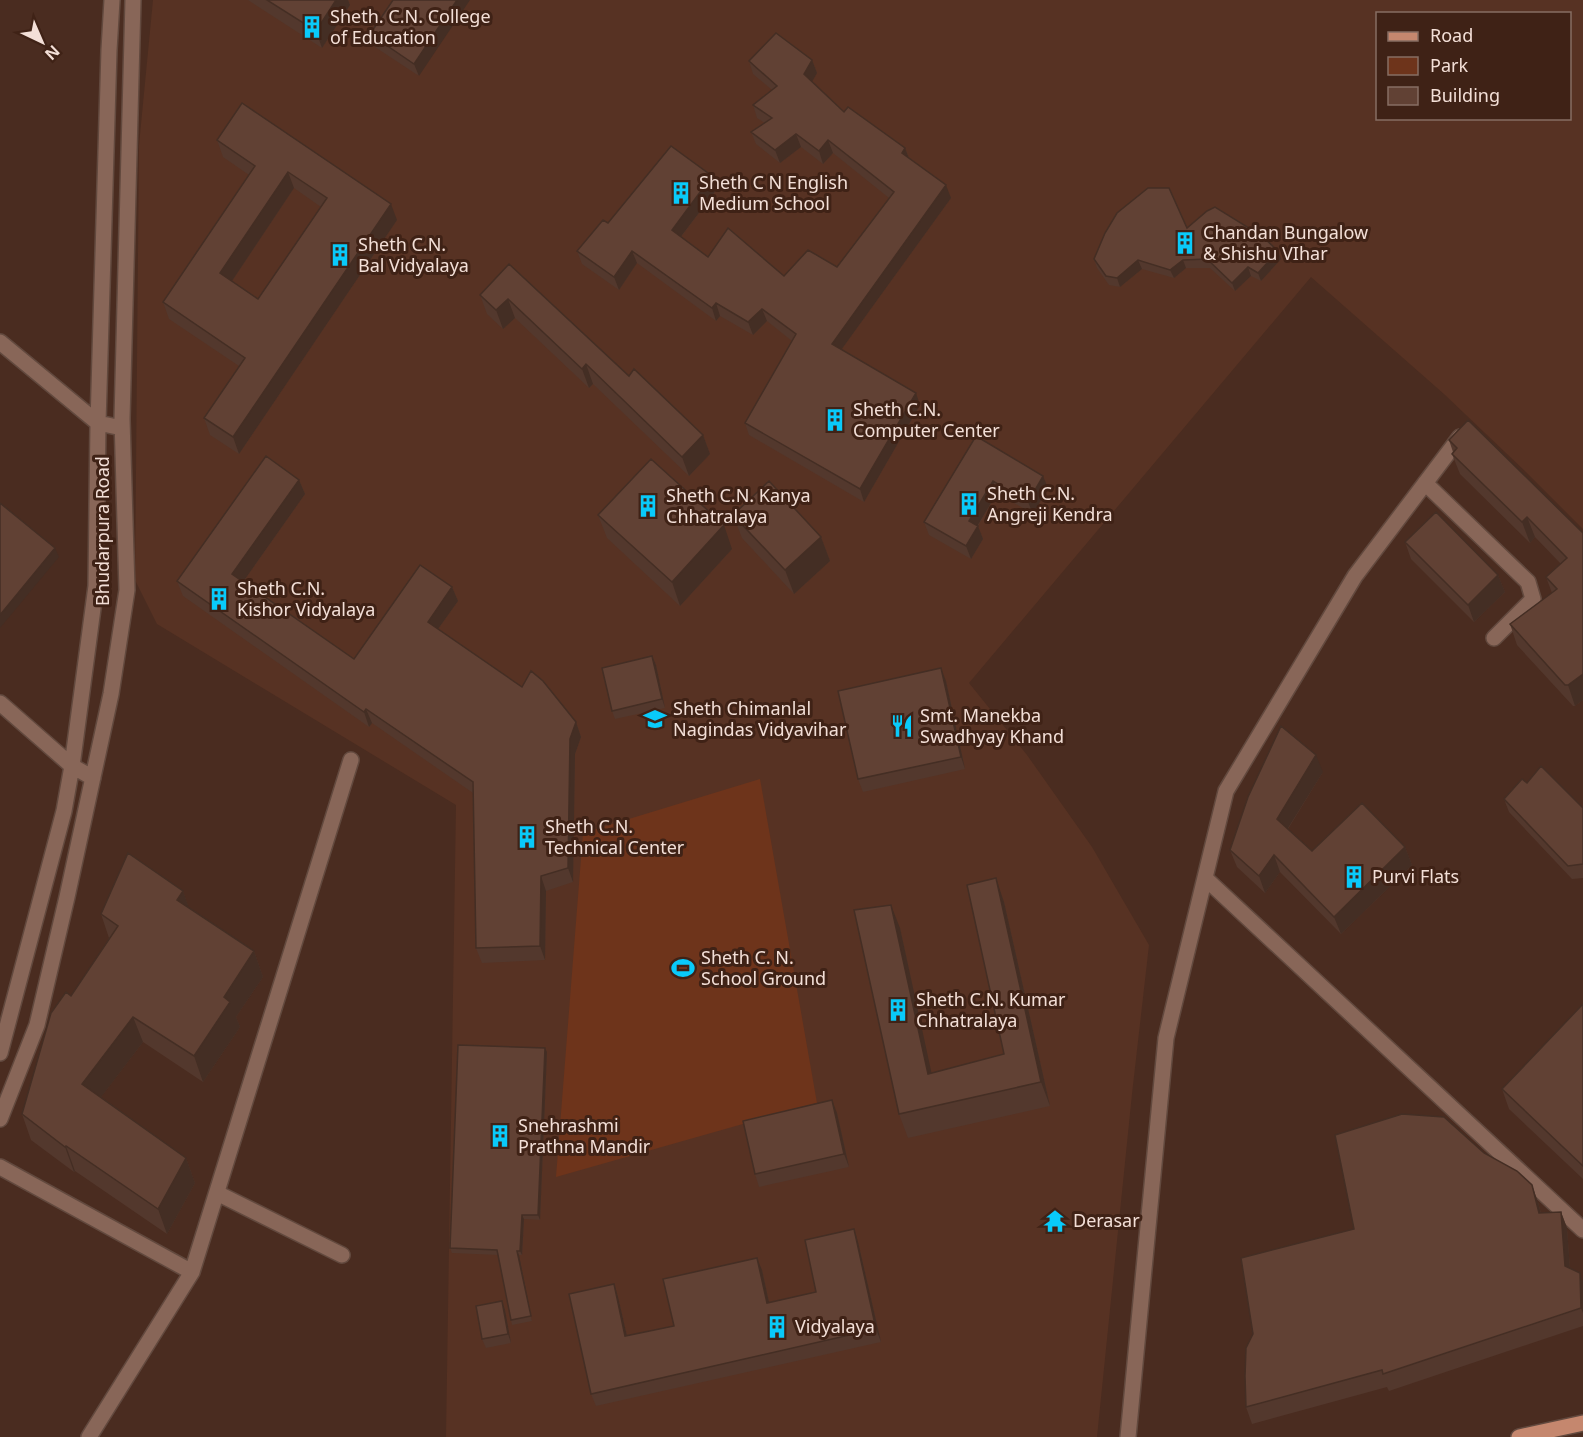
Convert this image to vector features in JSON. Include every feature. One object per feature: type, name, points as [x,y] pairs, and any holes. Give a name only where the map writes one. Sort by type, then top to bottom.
[{"type":"main road","points":[[1519,1437],[1583,1423]]},
{"type":"street","name":"Bhudarpura Road","points":[[0,1053],[64,811],[96,586],[98,423],[112,0]]},
{"type":"street","name":"Bhudarpura Road","points":[[0,1119],[37,1025],[111,694],[127,590],[122,428],[134,0]]},
{"type":"street","points":[[105,168],[129,168]]},
{"type":"street","points":[[0,342],[98,423],[122,428]]},
{"type":"street","points":[[1128,1437],[1166,1038],[1226,791],[1356,576],[1460,437]]},
{"type":"street","points":[[1425,483],[1528,582],[1533,599],[1494,638]]},
{"type":"street","points":[[0,703],[72,766],[93,778]]},
{"type":"street","points":[[89,1437],[192,1272],[351,760]]},
{"type":"street","points":[[1205,878],[1583,1230]]},
{"type":"street","points":[[0,1167],[192,1272]]},
{"type":"street","points":[[217,1193],[342,1255]]},
{"type":"shaded area","name":"Sheth Chimanlal Nagindas Vidyavihar","points":[[153,0],[1583,0],[1583,529],[1444,394],[1311,277],[969,683],[1027,755],[1092,847],[1149,945],[1097,1437],[446,1437],[456,805],[157,624],[135,580],[139,145]]},
{"type":"green space","name":"Sheth C. N. School Ground","points":[[760,779],[817,1103],[556,1177],[583,833]]},
{"type":"building","points":[[267,0],[336,0],[316,31]]},
{"type":"building","points":[[393,0],[457,0],[414,64],[370,34]]},
{"type":"building","points":[[776,33],[812,60],[804,74],[844,112],[848,107],[905,148],[902,153],[946,185],[832,344],[916,393],[860,489],[745,423],[796,334],[762,309],[748,322],[716,303],[712,308],[632,251],[614,277],[577,251],[603,220],[608,223],[671,146],[712,176],[672,230],[708,257],[728,228],[784,276],[808,250],[837,267],[894,192],[828,140],[819,151],[796,134],[775,150],[751,132],[772,118],[753,105],[777,86],[749,61]]},
{"type":"building","name":"Sheth C.N. Bal Vidyalaya","points":[[242,103],[391,204],[233,437],[204,418],[245,358],[163,302],[255,166],[217,140]],"holes":[[[288,172],[327,198],[258,299],[220,273]]]},
{"type":"building","name":"Chandan Bungalow & Shishu VIhar","points":[[1148,188],[1169,188],[1187,228],[1215,207],[1262,236],[1278,251],[1258,273],[1248,267],[1232,283],[1207,259],[1183,260],[1170,270],[1138,260],[1117,278],[1106,276],[1094,259],[1105,233],[1117,213]]},
{"type":"building","points":[[509,264],[629,376],[634,369],[703,435],[682,457],[586,364],[582,369],[508,299],[496,310],[480,295]]},
{"type":"building","points":[[1468,420],[1583,533],[1583,674],[1568,685],[1565,685],[1510,624],[1557,589],[1546,577],[1567,558],[1527,517],[1522,522],[1452,454],[1457,448],[1449,440]]},
{"type":"building","name":"Sheth C.N. Angreji Kendra","points":[[976,436],[1043,476],[1028,502],[993,481],[969,521],[978,526],[966,546],[924,522]]},
{"type":"building","points":[[266,456],[299,480],[232,574],[354,659],[420,565],[452,587],[428,622],[522,687],[531,671],[543,681],[576,722],[570,739],[568,868],[541,876],[540,946],[476,948],[473,782],[366,709],[364,712],[177,581]]},
{"type":"building","points":[[651,459],[724,525],[672,582],[598,515]]},
{"type":"building","points":[[769,481],[821,537],[785,570],[733,515]]},
{"type":"building","points":[[0,503],[55,548],[0,615]]},
{"type":"building","points":[[1436,512],[1498,575],[1468,605],[1405,542]]},
{"type":"building","points":[[652,656],[662,699],[612,711],[602,668]]},
{"type":"building","name":"Smt. Manekba Swadhyay Khand","points":[[941,668],[961,757],[858,779],[838,691]]},
{"type":"building","points":[[1281,726],[1316,755],[1277,819],[1312,851],[1362,803],[1405,847],[1334,917],[1274,855],[1259,876],[1230,850],[1248,797]]},
{"type":"building","points":[[1541,766],[1583,808],[1583,864],[1568,866],[1504,799],[1522,779],[1527,783]]},
{"type":"building","points":[[128,853],[183,891],[177,900],[254,951],[224,997],[230,1002],[194,1056],[133,1017],[82,1084],[186,1158],[158,1209],[65,1147],[22,1114],[51,1013],[66,992],[71,996],[118,926],[101,914]]},
{"type":"building","name":"Sheth C.N. Kumar Chhatralaya","points":[[996,878],[1041,1082],[899,1114],[854,910],[891,905],[928,1074],[1004,1054],[967,885]]},
{"type":"building","points":[[1583,1004],[1583,1166],[1502,1089]]},
{"type":"building","name":"Snehrashmi Prathna Mandir","points":[[458,1045],[545,1048],[538,1215],[522,1215],[520,1251],[517,1251],[531,1316],[511,1320],[497,1250],[450,1248]]},
{"type":"building","points":[[832,1100],[844,1154],[755,1174],[743,1121]]},
{"type":"building","points":[[1402,1114],[1444,1117],[1484,1153],[1517,1171],[1532,1185],[1539,1213],[1561,1212],[1565,1266],[1580,1273],[1581,1308],[1383,1374],[1382,1370],[1246,1407],[1246,1348],[1253,1334],[1241,1258],[1354,1229],[1335,1135]]},
{"type":"building","name":"Vidyalaya","points":[[854,1229],[876,1329],[591,1394],[569,1294],[614,1284],[625,1336],[674,1326],[663,1279],[757,1258],[767,1303],[816,1292],[805,1240]]},
{"type":"building","points":[[502,1301],[508,1334],[482,1339],[476,1306]]},
{"type":"place","name":"Sheth. C.N. College of Education","points":[[312,27]]},
{"type":"place","name":"Sheth C N English Medium School","points":[[681,193]]},
{"type":"place","name":"Chandan Bungalow & Shishu VIhar","points":[[1185,243]]},
{"type":"place","name":"Sheth C.N. Bal Vidyalaya","points":[[340,255]]},
{"type":"place","name":"Sheth C.N. Computer Center","points":[[835,420]]},
{"type":"place","name":"Sheth C.N. Angreji Kendra","points":[[969,504]]},
{"type":"place","name":"Sheth C.N. Kanya Chhatralaya","points":[[648,506]]},
{"type":"place","name":"Sheth C.N. Kishor Vidyalaya","points":[[219,599]]},
{"type":"place","name":"Sheth Chimanlal Nagindas Vidyavihar","points":[[655,719]]},
{"type":"place","name":"Smt. Manekba Swadhyay Khand","points":[[902,726]]},
{"type":"place","name":"Sheth C.N. Technical Center","points":[[527,837]]},
{"type":"place","name":"Purvi Flats","points":[[1354,877]]},
{"type":"place","name":"Sheth C. N. School Ground","points":[[683,968]]},
{"type":"place","name":"Sheth C.N. Kumar Chhatralaya","points":[[898,1010]]},
{"type":"place","name":"Snehrashmi Prathna Mandir","points":[[500,1136]]},
{"type":"place","name":"Derasar","points":[[1055,1221]]},
{"type":"place","name":"Vidyalaya","points":[[777,1327]]}]
